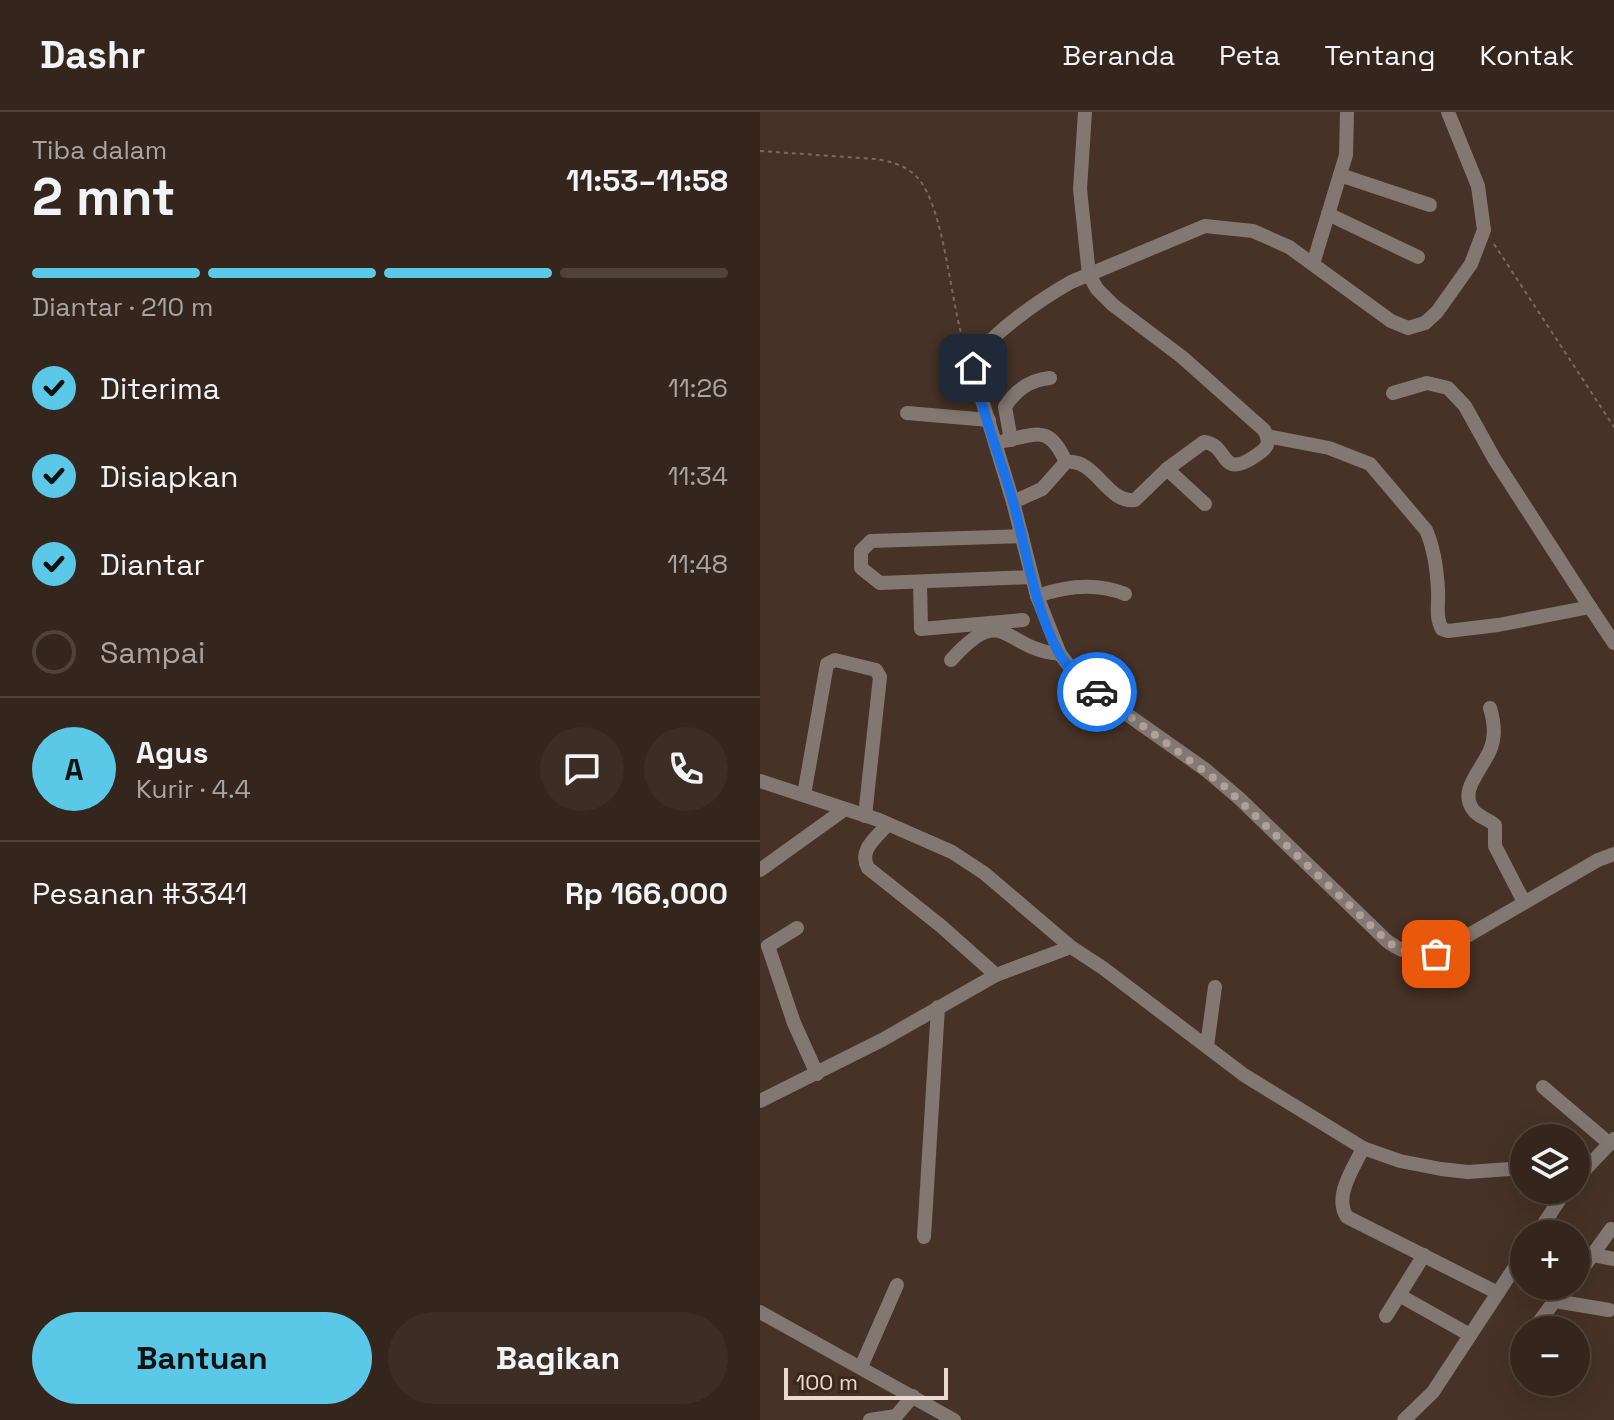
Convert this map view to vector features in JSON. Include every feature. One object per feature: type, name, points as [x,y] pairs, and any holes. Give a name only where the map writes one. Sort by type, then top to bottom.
[{"type":"street","points":[[1013,502],[1042,489],[1066,462],[1083,464],[1126,501],[1135,500],[1199,444],[1208,442],[1231,464],[1244,464],[1266,449],[1264,430],[1182,357],[1113,305],[1097,289],[1089,275],[1080,189],[1085,112]]},
{"type":"street","points":[[1313,264],[1346,155],[1347,112]]},
{"type":"street","points":[[1004,441],[989,420],[973,368],[983,349],[1054,292],[1175,237],[1215,226],[1253,231],[1273,238],[1313,264],[1391,321],[1408,328],[1425,323],[1437,312],[1471,264],[1484,230],[1478,186],[1448,112]]},
{"type":"street","points":[[1340,175],[1430,205]]},
{"type":"street","points":[[1328,214],[1418,257]]},
{"type":"street","points":[[1050,378],[1031,382],[1010,398],[1005,407],[1004,441],[1013,502],[1032,577],[1060,654],[1077,676],[1101,696],[1206,770],[1240,799],[1395,947],[1425,955],[1436,954],[1598,860],[1614,854]]},
{"type":"street","points":[[1393,393],[1427,383],[1448,388],[1465,406],[1495,460],[1614,643]]},
{"type":"street","points":[[907,413],[989,420]]},
{"type":"street","points":[[1004,441],[1046,435],[1054,439],[1066,462]]},
{"type":"street","points":[[1267,436],[1329,448],[1370,464],[1426,530],[1431,541],[1442,629],[1448,631],[1498,625],[1590,607]]},
{"type":"street","points":[[1167,469],[1205,504]]},
{"type":"street","points":[[1022,536],[871,541],[861,551],[861,568],[880,583],[1032,577]]},
{"type":"street","points":[[920,582],[921,629],[1023,620]]},
{"type":"street","points":[[1006,631],[1059,589],[1098,585],[1125,594]]},
{"type":"street","points":[[951,660],[968,641],[991,629],[1006,631],[1033,650],[1060,654]]},
{"type":"street","points":[[804,795],[827,664],[835,660],[876,670],[880,677],[865,816]]},
{"type":"street","points":[[1490,708],[1493,741],[1482,769],[1467,791],[1467,797],[1475,813],[1495,825],[1495,846],[1524,902]]},
{"type":"street","points":[[760,781],[888,824],[952,852],[984,873],[1071,947],[1244,1075],[1363,1148],[1400,1161],[1441,1169],[1468,1172],[1510,1169]]},
{"type":"street","points":[[760,870],[845,809]]},
{"type":"street","points":[[888,824],[866,850],[868,868],[996,975]]},
{"type":"street","points":[[797,928],[768,946],[794,1023],[817,1074]]},
{"type":"street","points":[[760,1101],[817,1074],[996,975],[1071,947]]},
{"type":"street","points":[[1207,1046],[1215,987]]},
{"type":"street","points":[[924,1237],[938,1007]]},
{"type":"street","points":[[1543,1087],[1608,1148],[1590,1165]]},
{"type":"street","points":[[1363,1148],[1341,1195],[1347,1217],[1498,1293]]},
{"type":"street","points":[[1590,1259],[1611,1229]]},
{"type":"street","points":[[1386,1316],[1424,1255]]},
{"type":"street","points":[[1593,1255],[1614,1259]]},
{"type":"street","points":[[1404,1420],[1433,1392],[1510,1276]]},
{"type":"street","points":[[861,1367],[897,1285]]},
{"type":"street","points":[[1399,1295],[1470,1335]]},
{"type":"street","points":[[1544,1316],[1556,1300]]},
{"type":"street","points":[[1589,1300],[1609,1310]]},
{"type":"street","points":[[760,1312],[954,1420]]},
{"type":"street","points":[[870,1420],[896,1416],[913,1396]]},
{"type":"path","points":[[760,151],[875,159],[912,171],[933,204],[954,312],[973,368]]},
{"type":"path","points":[[1484,230],[1614,427]]},
{"type":"way so far","points":[[1097,692],[1206,770],[1240,799],[1387,941],[1403,951],[1436,954]]},
{"type":"route","points":[[973,368],[1037,596],[1052,637],[1060,654],[1077,676],[1097,692]]}]
